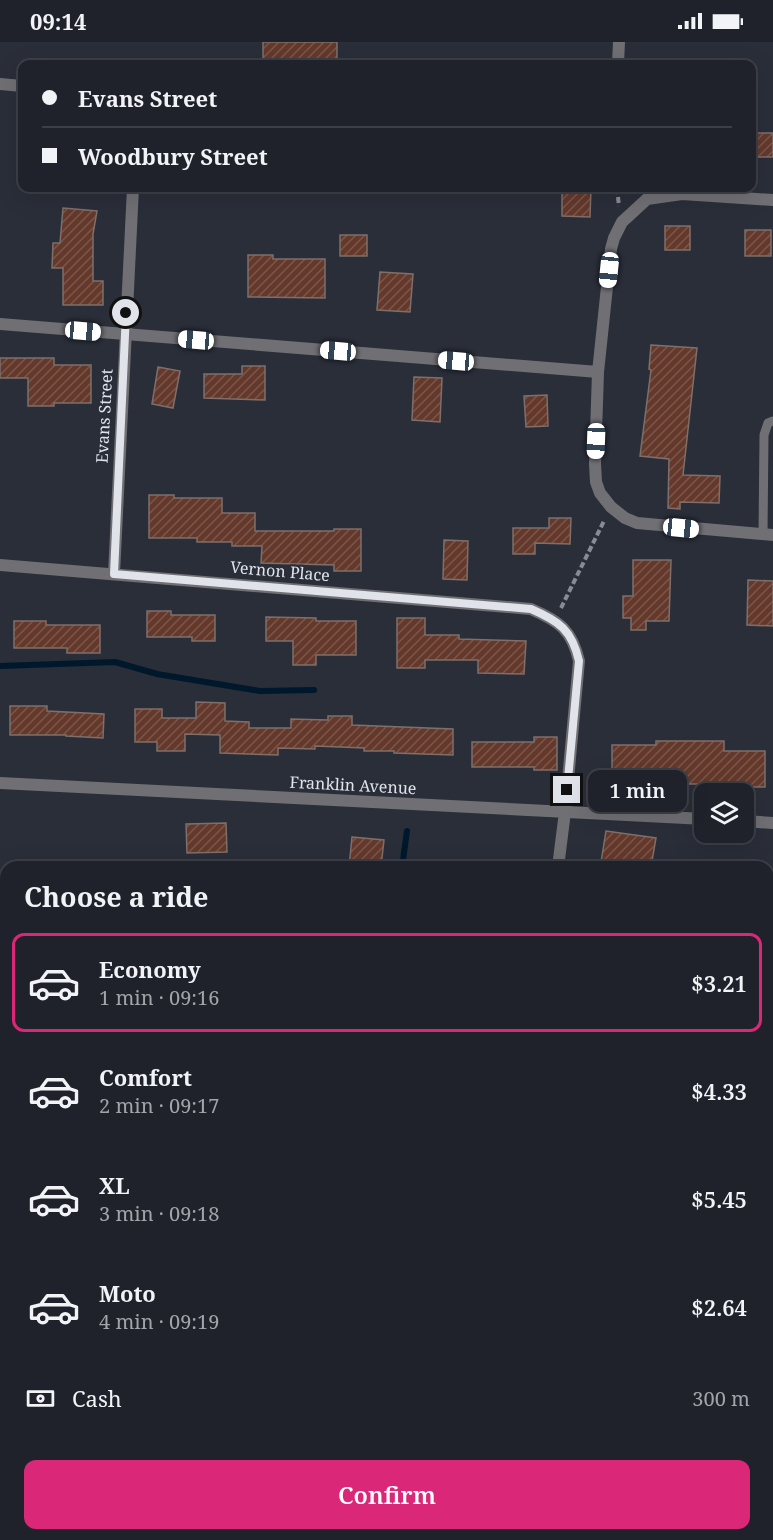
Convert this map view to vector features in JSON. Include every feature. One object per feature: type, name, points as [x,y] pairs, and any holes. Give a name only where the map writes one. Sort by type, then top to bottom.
[{"type":"street","points":[[618,60],[619,42]]},
{"type":"street","points":[[0,84],[18,86]]},
{"type":"street","name":"Evans Street","points":[[114,574],[133,192]]},
{"type":"street","points":[[768,535],[637,523],[625,518],[610,507],[600,493],[596,482],[595,464],[598,372],[610,249],[622,222],[647,199],[682,194],[773,200]]},
{"type":"street","points":[[0,324],[598,372]]},
{"type":"street","name":"Vernon Place","points":[[0,565],[531,609],[555,620]]},
{"type":"street","points":[[555,620],[568,632],[577,648],[579,661],[559,861]]},
{"type":"street","name":"Franklin Avenue","points":[[0,783],[694,818]]},
{"type":"street","points":[[754,822],[773,823]]},
{"type":"lane","points":[[768,535],[764,435],[768,423],[773,422]]},
{"type":"path","points":[[555,620],[610,507]]},
{"type":"building","points":[[263,42],[337,42],[337,60],[263,60]]},
{"type":"building","points":[[756,133],[773,133],[773,157],[756,157]]},
{"type":"building","points":[[562,192],[591,192],[590,217],[562,216]]},
{"type":"building","points":[[63,208],[97,211],[93,234],[93,281],[103,281],[103,305],[63,305],[63,268],[52,268],[53,243],[60,243]]},
{"type":"building","points":[[665,226],[690,226],[690,250],[665,250]]},
{"type":"building","points":[[745,230],[771,230],[771,256],[745,256]]},
{"type":"building","points":[[340,235],[367,235],[367,256],[340,256]]},
{"type":"building","points":[[248,255],[273,255],[273,259],[325,259],[325,298],[248,297]]},
{"type":"building","points":[[380,272],[413,274],[410,312],[377,310]]},
{"type":"building","points":[[651,345],[697,348],[683,475],[720,476],[719,503],[680,502],[680,509],[668,508],[669,459],[640,456],[651,370],[649,369]]},
{"type":"building","points":[[0,358],[54,358],[54,365],[91,365],[91,403],[28,406],[28,378],[0,378]]},
{"type":"building","points":[[242,366],[265,366],[265,400],[204,398],[204,374],[242,374]]},
{"type":"building","points":[[158,367],[180,371],[173,408],[152,404]]},
{"type":"building","points":[[414,377],[442,378],[440,422],[412,420]]},
{"type":"building","points":[[547,395],[548,426],[526,427],[524,396]]},
{"type":"building","points":[[149,495],[174,495],[174,498],[222,498],[222,513],[255,513],[255,531],[361,529],[361,571],[334,571],[334,565],[261,563],[262,546],[232,546],[232,542],[197,542],[197,538],[149,538]]},
{"type":"building","points":[[549,518],[571,518],[570,544],[535,543],[535,554],[513,554],[513,528],[549,528]]},
{"type":"building","points":[[444,540],[468,541],[467,580],[443,579]]},
{"type":"building","points":[[633,560],[671,560],[669,621],[646,621],[646,630],[631,630],[631,618],[623,618],[623,596],[633,596]]},
{"type":"building","points":[[748,580],[773,581],[773,626],[747,625]]},
{"type":"building","points":[[147,611],[171,611],[171,615],[215,615],[215,641],[192,641],[192,637],[147,637]]},
{"type":"building","points":[[266,617],[356,621],[356,655],[316,655],[316,665],[293,665],[293,641],[266,641]]},
{"type":"building","points":[[397,618],[425,618],[425,635],[459,635],[459,639],[526,641],[524,674],[478,673],[478,660],[425,660],[425,668],[397,668]]},
{"type":"building","points":[[14,621],[46,621],[46,625],[100,625],[100,653],[67,653],[67,648],[14,648]]},
{"type":"building","points":[[196,702],[225,703],[225,721],[249,722],[249,728],[291,728],[291,719],[328,720],[328,716],[352,716],[352,725],[453,729],[453,755],[394,753],[394,751],[364,751],[364,748],[315,746],[315,749],[278,748],[278,755],[220,753],[220,735],[185,734],[185,751],[157,751],[157,742],[135,742],[135,709],[162,709],[162,718],[196,718]]},
{"type":"building","points":[[10,706],[47,706],[47,711],[104,714],[103,738],[66,735],[10,735]]},
{"type":"building","points":[[534,737],[557,737],[557,770],[534,770],[534,767],[472,767],[472,742],[534,742]]},
{"type":"building","points":[[656,741],[724,741],[724,751],[765,751],[765,787],[754,787],[754,783],[656,784],[656,781],[612,781],[612,745],[656,745]]},
{"type":"building","points":[[226,823],[227,852],[187,853],[186,824]]},
{"type":"building","points":[[606,831],[656,838],[652,861],[601,861]]},
{"type":"building","points":[[352,837],[384,840],[382,861],[350,861]]},
{"type":"waterway","points":[[0,666],[115,662],[157,674],[260,691],[314,690]]},
{"type":"waterway","points":[[403,861],[407,831]]},
{"type":"route","points":[[126,313],[114,574],[531,609],[555,620],[568,632],[577,648],[579,661],[567,790]]}]
